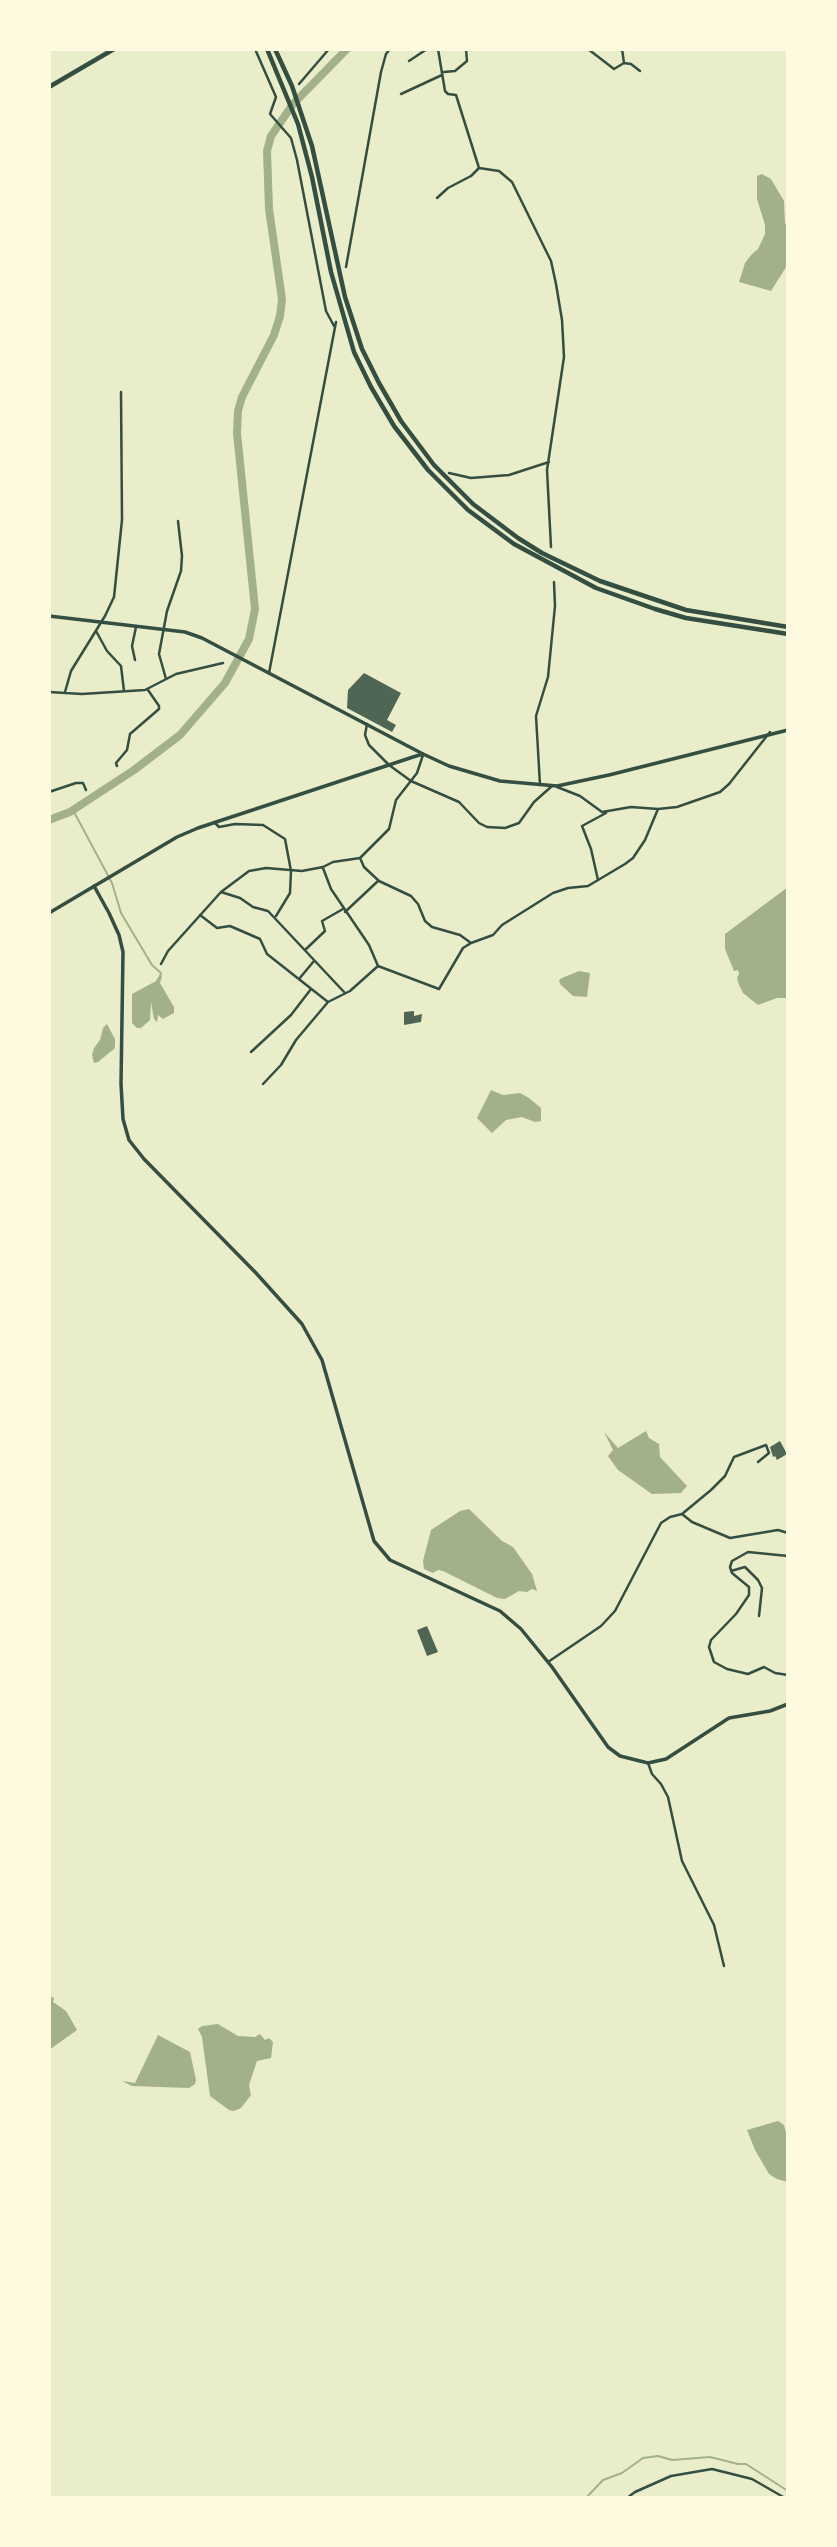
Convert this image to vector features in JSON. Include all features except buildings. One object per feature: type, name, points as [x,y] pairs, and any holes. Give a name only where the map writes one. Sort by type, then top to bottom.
[{"type":"main road","points":[[49,87],[114,49]]},
{"type":"main road","points":[[267,49],[298,124],[312,177],[331,272],[355,352],[371,387],[410,449],[468,510],[514,544],[567,575],[596,588],[686,618],[788,634]]},
{"type":"main road","points":[[275,49],[304,119],[320,175],[345,297],[362,349],[401,421],[453,485],[518,538],[551,558],[600,581],[686,610],[788,627]]},
{"type":"street","points":[[255,49],[276,97],[271,116],[289,136],[298,160],[326,311],[335,327]]},
{"type":"street","points":[[299,84],[329,49]]},
{"type":"street","points":[[346,267],[382,72],[386,54],[390,49]]},
{"type":"street","points":[[409,61],[427,49]]},
{"type":"street","points":[[438,49],[445,91],[456,95],[460,103],[479,168]]},
{"type":"street","points":[[401,94],[455,71],[467,61],[466,49]]},
{"type":"street","points":[[588,49],[614,69],[624,63],[631,64],[640,71]]},
{"type":"street","points":[[622,49],[624,63]]},
{"type":"street","points":[[437,198],[479,168]]},
{"type":"street","points":[[479,168],[499,172],[512,182],[551,261],[562,320],[564,358],[547,478],[551,547]]},
{"type":"street","points":[[269,673],[336,322]]},
{"type":"street","points":[[65,692],[71,671],[114,597],[121,543],[121,393]]},
{"type":"street","points":[[449,473],[471,478],[509,475],[549,462]]},
{"type":"street","points":[[166,679],[159,661],[170,600],[181,571],[178,521]]},
{"type":"street","points":[[540,785],[536,716],[548,677],[555,606],[554,582]]},
{"type":"street","points":[[49,616],[163,630],[202,638],[423,754],[483,778],[554,786],[609,775],[771,732],[788,730]]},
{"type":"street","points":[[135,660],[132,646],[136,627]]},
{"type":"street","points":[[96,631],[107,651],[121,666],[124,691]]},
{"type":"street","points":[[49,692],[82,694],[148,690],[166,679],[223,663]]},
{"type":"street","points":[[117,766],[116,763],[127,750],[130,734],[159,709],[148,690]]},
{"type":"street","points":[[367,724],[365,735],[369,745],[389,765],[411,781],[459,802],[479,823],[498,829],[519,823],[543,792],[554,786],[580,796],[598,811],[607,812],[631,807],[677,807],[720,792],[729,785],[771,732]]},
{"type":"street","points":[[49,913],[177,837],[214,822],[423,754]]},
{"type":"street","points":[[161,964],[168,951],[221,892],[249,871],[265,868],[292,871],[360,858],[389,829],[396,800],[422,763],[423,754]]},
{"type":"street","points":[[49,793],[76,783],[83,783],[86,790]]},
{"type":"street","points":[[323,867],[327,880],[369,945],[378,966],[439,989],[463,948],[493,935],[502,925],[553,893],[588,886],[634,858],[658,809]]},
{"type":"street","points":[[598,880],[582,826],[607,812]]},
{"type":"street","points":[[214,822],[219,827],[263,824],[281,835],[286,842],[292,871],[290,893],[275,917]]},
{"type":"street","points":[[360,858],[364,867],[379,881],[411,896],[418,904],[425,921],[432,927],[460,935],[471,943]]},
{"type":"street","points":[[305,950],[325,932],[322,921],[344,910],[379,881]]},
{"type":"street","points":[[94,886],[110,913],[123,952],[121,1084],[123,1119],[129,1140],[302,1324],[322,1360],[374,1541],[390,1560],[500,1611],[521,1629],[608,1746],[620,1756],[648,1763],[666,1759],[729,1718],[770,1711],[788,1704]]},
{"type":"street","points":[[221,892],[268,911],[345,993]]},
{"type":"street","points":[[200,915],[217,928],[230,926],[260,939],[267,954],[328,1002]]},
{"type":"street","points":[[299,979],[314,961]]},
{"type":"street","points":[[263,1084],[281,1065],[296,1040],[328,1002],[345,993],[378,966]]},
{"type":"street","points":[[251,1052],[291,1015],[311,989]]},
{"type":"street","points":[[548,1662],[601,1626],[615,1611],[657,1528],[670,1517],[681,1514],[725,1476],[734,1457],[766,1445],[769,1453],[758,1462]]},
{"type":"street","points":[[681,1514],[692,1522],[730,1538],[778,1530],[788,1533]]},
{"type":"street","points":[[731,1571],[732,1561],[748,1552],[788,1556]]},
{"type":"street","points":[[731,1571],[745,1567],[758,1580],[762,1588],[759,1616]]},
{"type":"street","points":[[731,1571],[749,1587],[748,1595],[736,1614],[711,1640],[711,1657],[717,1664],[737,1672],[748,1674],[764,1667],[775,1673],[788,1675]]},
{"type":"street","points":[[648,1763],[652,1774],[668,1797],[682,1861],[714,1925],[724,1966]]},
{"type":"street","points":[[788,2426],[788,2432]]},
{"type":"street","points":[[627,2498],[671,2476],[712,2469],[752,2479],[785,2498]]},
{"type":"shaded area","points":[[762,174],[771,179],[784,201],[785,223],[788,227],[788,264],[771,291],[739,282],[745,263],[758,249],[765,234],[757,199],[757,176]]},
{"type":"shaded area","points":[[788,887],[788,998],[777,998],[758,1005],[743,993],[739,985],[738,970],[734,971],[725,949],[725,934]]},
{"type":"shaded area","points":[[579,971],[590,973],[587,997],[573,996],[560,984],[559,980]]},
{"type":"shaded area","points":[[160,974],[160,983],[174,1007],[174,1013],[163,1019],[158,1015],[157,1022],[151,1002],[150,1020],[137,1028],[132,1023],[132,994],[156,981]]},
{"type":"shaded area","points":[[107,1024],[115,1039],[115,1048],[94,1063],[94,1048]]},
{"type":"shaded area","points":[[491,1090],[503,1095],[520,1093],[529,1098],[541,1108],[541,1121],[535,1122],[522,1117],[506,1120],[492,1133],[477,1118]]},
{"type":"shaded area","points":[[646,1431],[649,1438],[659,1444],[660,1457],[687,1486],[681,1493],[652,1494],[618,1470],[608,1456],[613,1450],[604,1432],[618,1448]]},
{"type":"shaded area","points":[[469,1509],[502,1541],[513,1547],[532,1574],[537,1591],[519,1591],[505,1599],[497,1598],[443,1571],[433,1573],[424,1569],[423,1561],[431,1530],[460,1511]]},
{"type":"shaded area","points":[[49,1996],[66,2011],[77,2030],[49,2050]]},
{"type":"shaded area","points":[[218,2024],[238,2036],[255,2037],[260,2034],[265,2040],[269,2038],[273,2042],[271,2058],[257,2061],[249,2085],[251,2095],[241,2108],[234,2111],[210,2096],[202,2037],[198,2029]]},
{"type":"shaded area","points":[[158,2035],[190,2052],[196,2080],[189,2088],[132,2086],[122,2081],[135,2083]]},
{"type":"shaded area","points":[[778,2121],[784,2125],[788,2140],[788,2182],[769,2174],[747,2130]]},
{"type":"waterway","points":[[49,820],[70,812],[134,770],[180,735],[225,683],[249,639],[255,609],[237,433],[238,411],[242,397],[274,335],[282,299],[269,209],[267,151],[271,136],[293,104],[347,49]]},
{"type":"waterway","points":[[73,810],[112,883],[121,913],[152,965],[161,973],[160,976]]},
{"type":"waterway","points":[[586,2498],[603,2480],[622,2473],[643,2458],[658,2456],[672,2460],[710,2457],[746,2464],[788,2491]]}]
